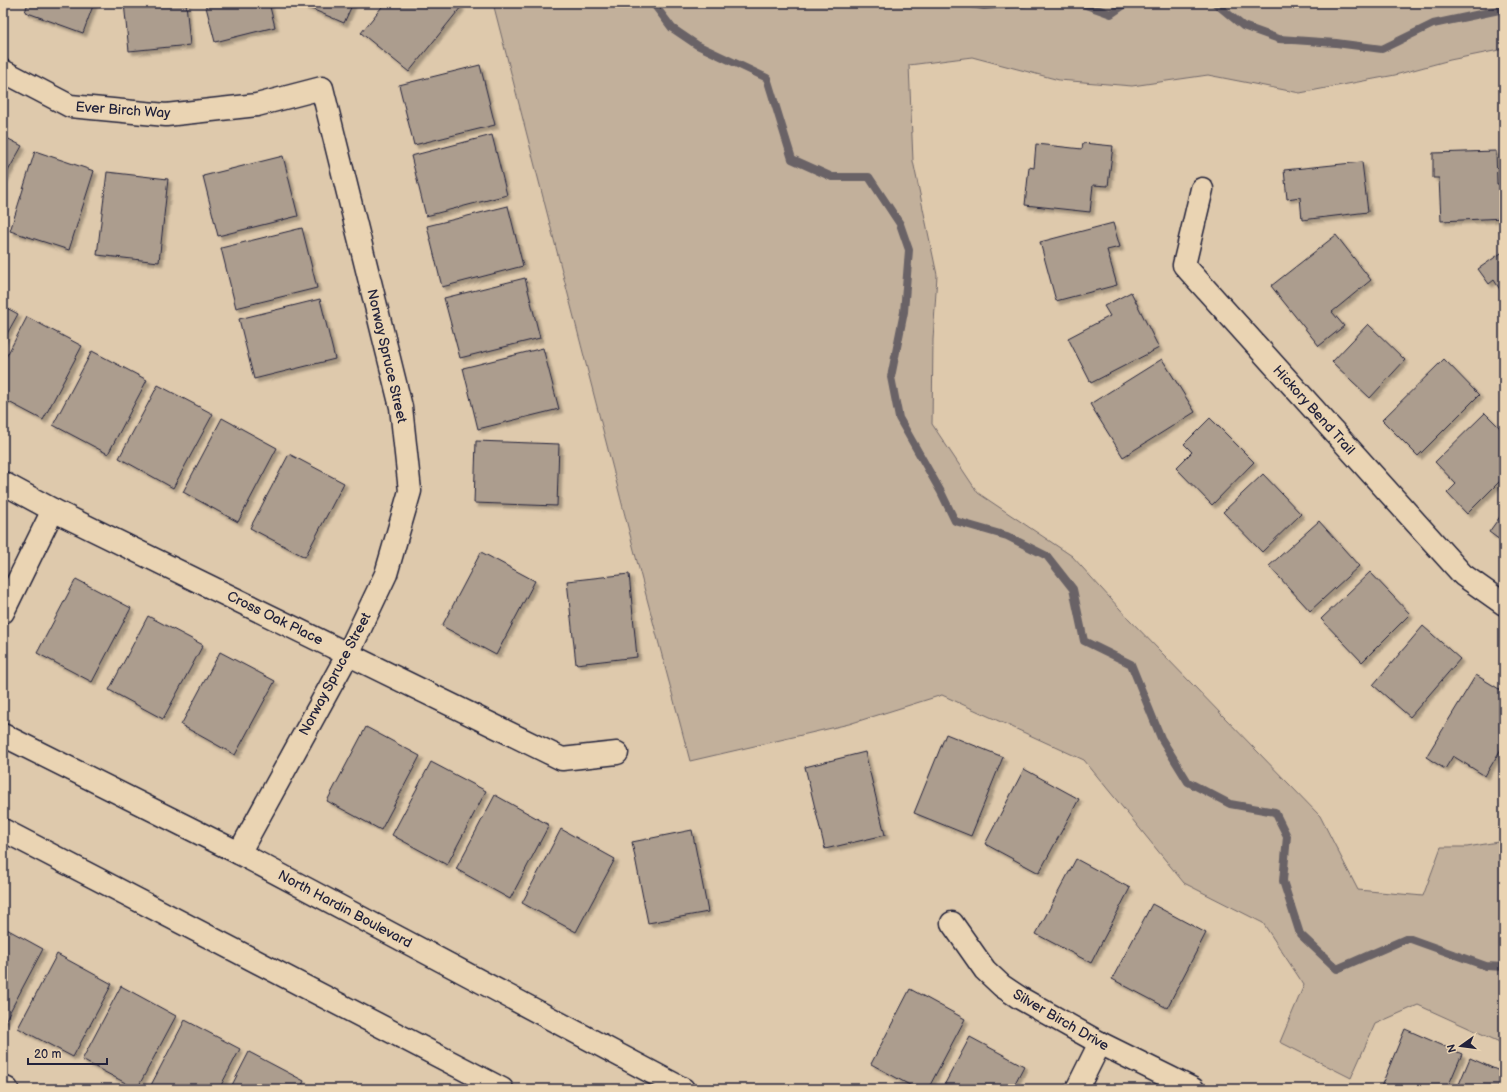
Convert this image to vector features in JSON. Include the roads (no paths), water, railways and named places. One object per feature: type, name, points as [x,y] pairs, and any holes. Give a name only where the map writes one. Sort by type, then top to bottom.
[{"type":"street","name":"Ever Birch Way","points":[[3,71],[70,106],[166,115],[257,105],[322,88]]},
{"type":"street","name":"Norway Spruce Street","points":[[239,853],[348,654],[386,574],[410,491],[401,407],[322,88]]},
{"type":"street","name":"Hickory Bend Trail","points":[[1202,189],[1184,265],[1463,575],[1504,604]]},
{"type":"street","name":"Cross Oak Place","points":[[3,483],[53,510],[562,759],[617,753]]},
{"type":"street","points":[[3,612],[53,510]]},
{"type":"street","name":"North Hardin Boulevard","points":[[3,735],[239,853],[683,1089]]},
{"type":"street","points":[[3,830],[502,1089]]},
{"type":"street","name":"Silver Birch Drive","points":[[952,923],[985,970],[1002,986],[1020,998],[1100,1043],[1193,1089]]},
{"type":"street","points":[[1077,1089],[1100,1043]]},
{"type":"street","points":[[3,1087],[7,1089]]},
{"type":"waterway","points":[[653,3],[672,28],[697,45],[767,78],[792,159],[832,177],[869,177],[900,224],[909,250],[904,312],[891,377],[899,418],[941,492],[955,521],[1007,536],[1047,556],[1073,589],[1084,641],[1131,664],[1161,738],[1188,782],[1230,804],[1275,812],[1287,836],[1283,881],[1300,934],[1337,969],[1408,938],[1486,966],[1504,967]]},
{"type":"waterway","points":[[963,3],[984,6],[1024,3]]},
{"type":"waterway","points":[[1072,3],[1083,4],[1111,14],[1127,3]]},
{"type":"waterway","points":[[1215,3],[1243,26],[1279,39],[1336,43],[1382,49],[1433,24],[1504,9]]}]
